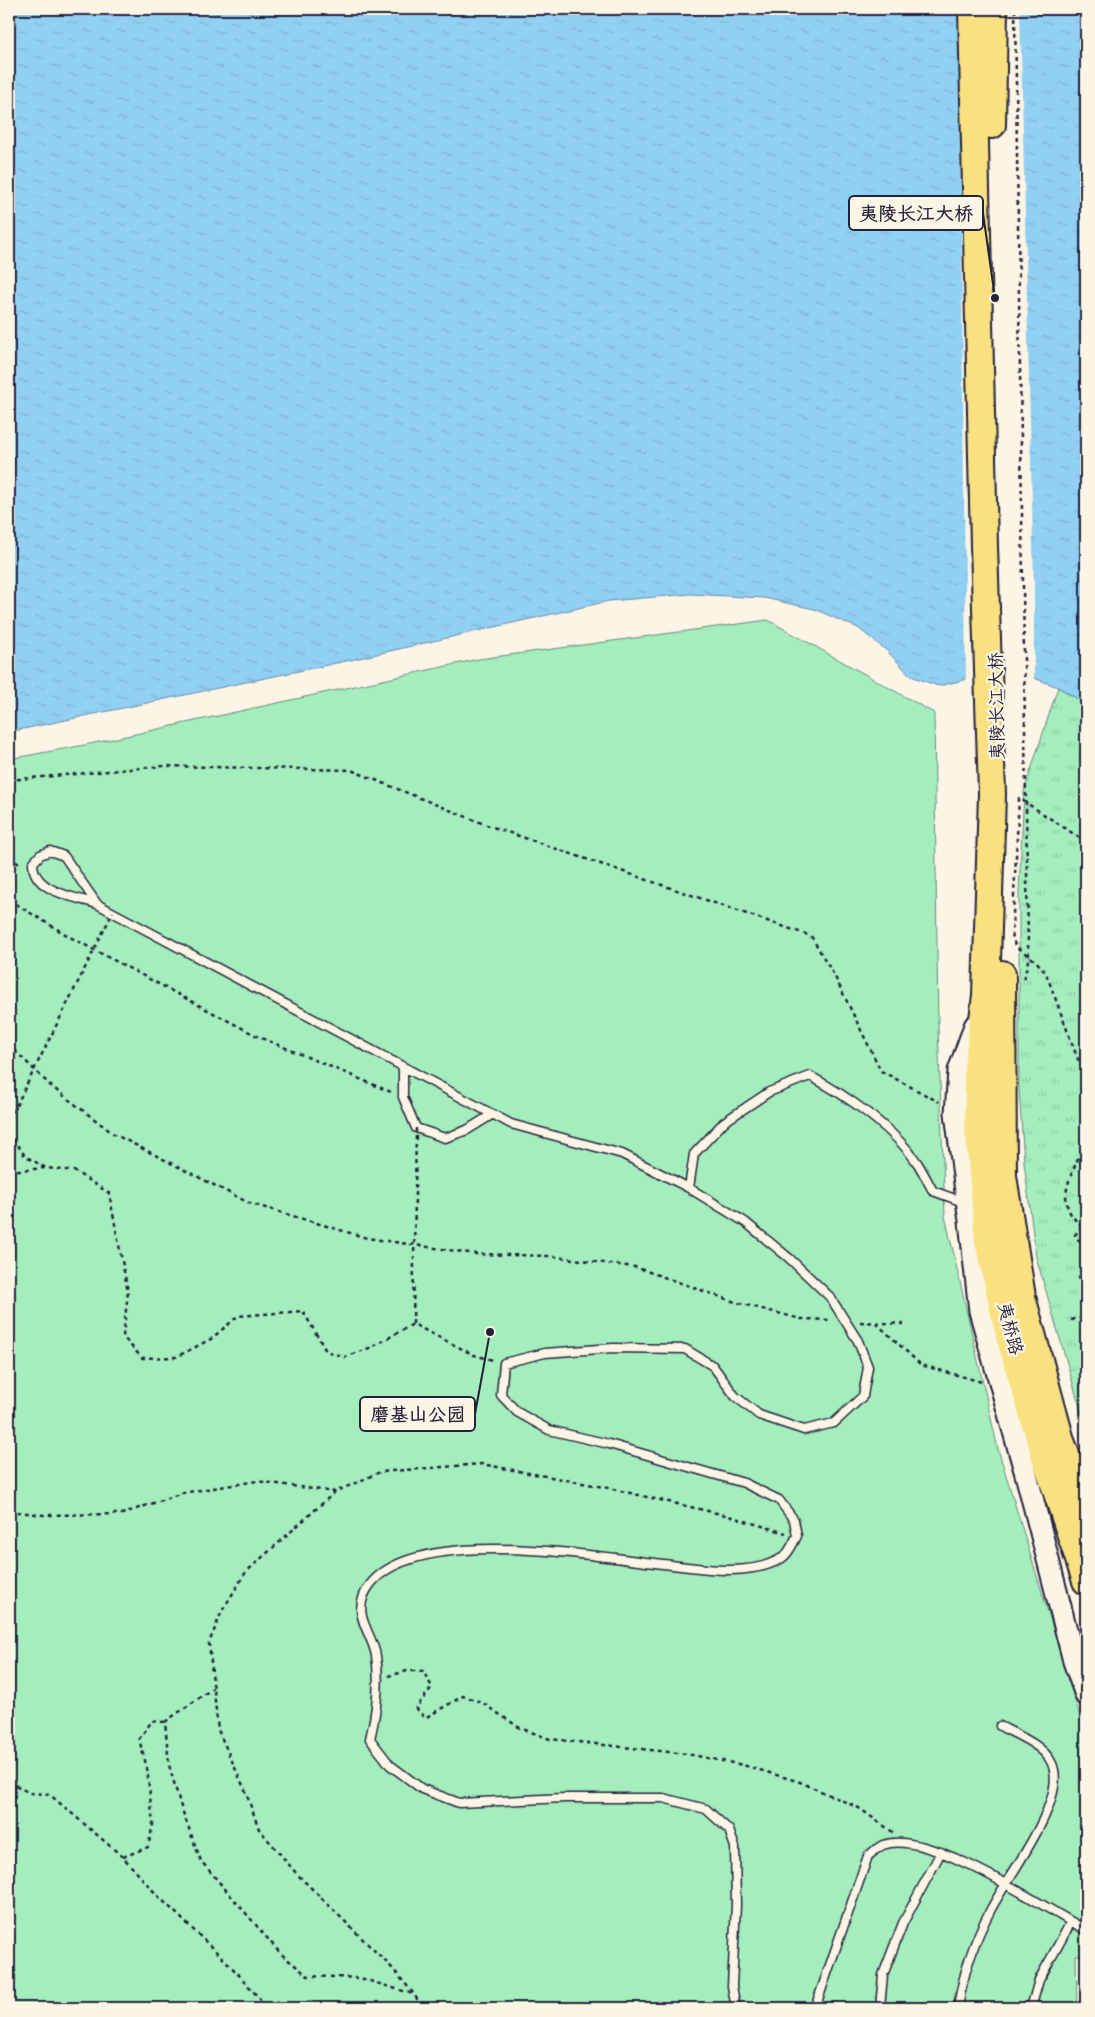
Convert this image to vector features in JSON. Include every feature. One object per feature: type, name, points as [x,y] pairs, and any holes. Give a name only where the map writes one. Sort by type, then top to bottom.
[{"type":"highway","name":"夷陵长江大桥","points":[[972,9],[983,526],[992,794],[986,995],[978,1068]]},
{"type":"highway","name":"夷陵长江大桥","points":[[994,9],[990,221],[998,572],[1003,1074]]},
{"type":"highway","name":"夷桥路","points":[[978,1068],[978,1126],[988,1242],[1009,1336],[1047,1463],[1086,1581]]},
{"type":"highway","name":"夷桥路","points":[[1003,1074],[1003,1176],[1022,1297],[1061,1441],[1086,1509]]},
{"type":"street","points":[[986,995],[959,1071],[956,1113],[980,1311],[1074,1661],[1086,1695]]},
{"type":"lane","points":[[97,904],[64,856],[50,851],[40,855],[33,863],[33,873],[42,884],[97,904],[113,912],[511,1124],[622,1154],[689,1188],[745,1222],[789,1258],[830,1297],[858,1341],[868,1367],[863,1396],[834,1423],[804,1430],[759,1415],[735,1396],[713,1366],[685,1349],[613,1348],[545,1353],[504,1363],[501,1395],[517,1412],[549,1430],[609,1444],[744,1483],[780,1500],[794,1520],[797,1536],[784,1557],[765,1565],[724,1571],[554,1552],[488,1549],[434,1553],[405,1560],[379,1574],[364,1596],[361,1618],[376,1655],[377,1678],[374,1723],[370,1739],[390,1765],[422,1790],[459,1803],[564,1798],[663,1798],[706,1809],[729,1830],[735,1847],[736,1905],[732,1986],[736,2008]]},
{"type":"lane","points":[[403,1068],[404,1097],[416,1128],[445,1138],[467,1130],[493,1114]]},
{"type":"lane","points":[[689,1188],[694,1154],[724,1122],[769,1092],[810,1076],[835,1089],[889,1131],[917,1162],[933,1191],[969,1209]]},
{"type":"lane","points":[[958,2008],[968,1961],[990,1911],[1046,1815],[1055,1787],[1054,1768],[1040,1748],[1000,1726]]},
{"type":"lane","points":[[815,2008],[868,1856],[883,1845],[907,1843],[941,1852],[1005,1884],[1086,1930]]},
{"type":"lane","points":[[880,2008],[883,1975],[903,1922],[941,1852]]},
{"type":"lane","points":[[1030,2008],[1039,1980],[1071,1922]]},
{"type":"path","points":[[1014,9],[1028,945]]},
{"type":"path","points":[[9,780],[164,766],[351,770],[484,824],[812,936],[835,977],[881,1071],[918,1089],[956,1113]]},
{"type":"path","points":[[1086,842],[1020,798],[1012,934],[1015,946],[1036,961],[1046,973],[1077,1057],[1086,1074]]},
{"type":"path","points":[[9,900],[70,937],[257,1036],[404,1097]]},
{"type":"path","points":[[9,1120],[113,912]]},
{"type":"path","points":[[9,1045],[51,1086],[114,1134],[250,1203],[367,1238],[476,1254],[548,1256],[635,1267],[735,1302],[801,1319],[906,1324]]},
{"type":"path","points":[[413,1324],[416,1128]]},
{"type":"path","points":[[9,1132],[25,1156],[46,1168]]},
{"type":"path","points":[[1086,1135],[1067,1184],[1066,1202],[1073,1218],[1086,1229]]},
{"type":"path","points":[[9,1171],[46,1168],[74,1171],[109,1193],[128,1292],[123,1337],[142,1358],[176,1357],[211,1339],[238,1316],[303,1311],[326,1351],[345,1357],[372,1347],[413,1324]]},
{"type":"path","points":[[1082,1226],[1075,1235],[1085,1249],[1079,1278],[1086,1284]]},
{"type":"path","points":[[1071,1320],[1086,1317]]},
{"type":"path","points":[[875,1322],[921,1365],[1002,1388]]},
{"type":"path","points":[[413,1324],[474,1355],[504,1363]]},
{"type":"path","points":[[422,2008],[414,1994],[358,1933],[296,1873],[259,1829],[245,1790],[218,1730],[209,1643],[222,1611],[246,1572],[335,1492],[380,1472],[481,1464],[604,1487],[725,1515],[797,1536]]},
{"type":"path","points":[[9,1511],[44,1514],[122,1514],[182,1493],[257,1481],[335,1492]]},
{"type":"path","points":[[377,1678],[407,1671],[423,1671],[432,1687],[416,1708],[426,1718],[463,1696],[481,1702],[520,1728],[550,1740],[687,1754],[743,1765],[800,1782],[859,1808],[907,1843]]},
{"type":"path","points":[[123,1856],[148,1847],[153,1824],[148,1768],[139,1739],[152,1721],[166,1722],[214,1688]]},
{"type":"path","points":[[166,1722],[169,1765],[181,1807],[201,1861],[280,1952],[308,1976],[360,1978],[414,1994]]},
{"type":"path","points":[[9,1781],[29,1793],[49,1794],[123,1856],[157,1895],[229,1964],[268,2008]]},
{"type":"green space","points":[[768,620],[934,713],[938,1027],[945,1216],[998,1449],[1086,1736],[1086,1956],[1076,1955],[1077,2008],[9,2008],[9,759],[85,745],[479,659]]},
{"type":"green space","points":[[1058,687],[1086,704],[1086,1428],[1036,1257],[1024,1162],[1019,1089],[1019,891],[1024,791]]},
{"type":"water","points":[[9,9],[1086,9],[1086,704],[1058,687],[1021,673],[973,678],[938,686],[911,676],[887,651],[858,628],[814,609],[764,598],[690,594],[609,601],[346,661],[9,732]]},
{"type":"pier","points":[[959,9],[1020,9],[1034,588],[1034,680],[1021,675],[966,682]]},
{"type":"place","name":"夷陵长江大桥","points":[[995,298]]},
{"type":"place","name":"磨基山公园","points":[[490,1332]]}]
